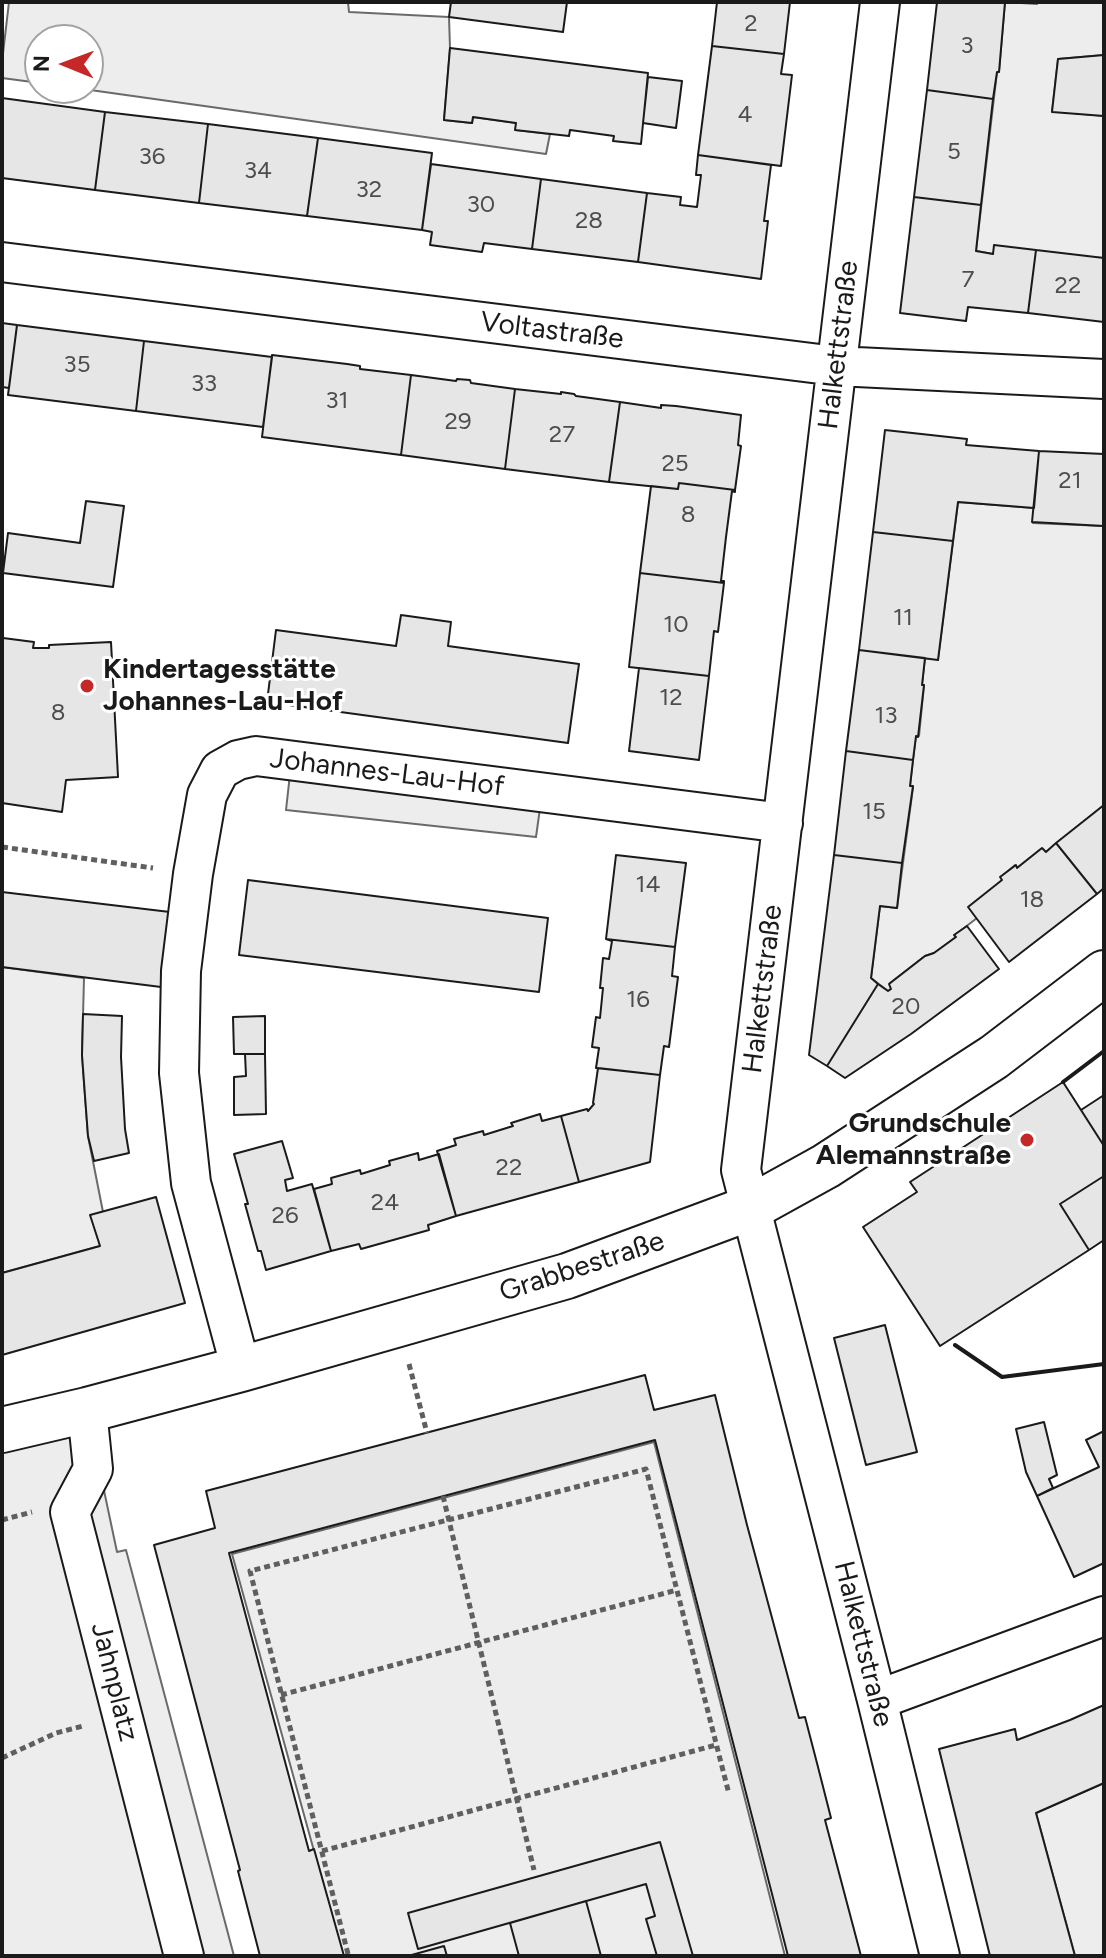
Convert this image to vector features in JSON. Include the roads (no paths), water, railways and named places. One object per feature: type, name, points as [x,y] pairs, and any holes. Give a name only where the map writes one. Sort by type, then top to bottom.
[{"type":"street","name":"Halkettstraße","points":[[880,2],[741,1170],[940,1956]]},
{"type":"street","name":"Voltastraße","points":[[2,262],[836,366],[1104,379]]},
{"type":"street","name":"Johannes-Lau-Hof","points":[[241,1369],[191,1183],[179,1073],[181,971],[193,874],[207,795],[220,770],[238,760],[256,756],[783,823]]},
{"type":"street","name":"Grabbestraße","points":[[2,1430],[241,1369],[567,1276],[750,1208],[826,1166],[994,1057],[1104,973]]},
{"type":"street","name":"Jahnplatz","points":[[87,1410],[93,1469],[70,1512],[184,1956]]},
{"type":"street","points":[[877,1700],[1104,1616]]},
{"type":"place","name":"Kindertagesstätte Johannes-Lau-Hof","points":[[87,686]]},
{"type":"place","name":"Grundschule Alemannstraße","points":[[1027,1140]]}]
